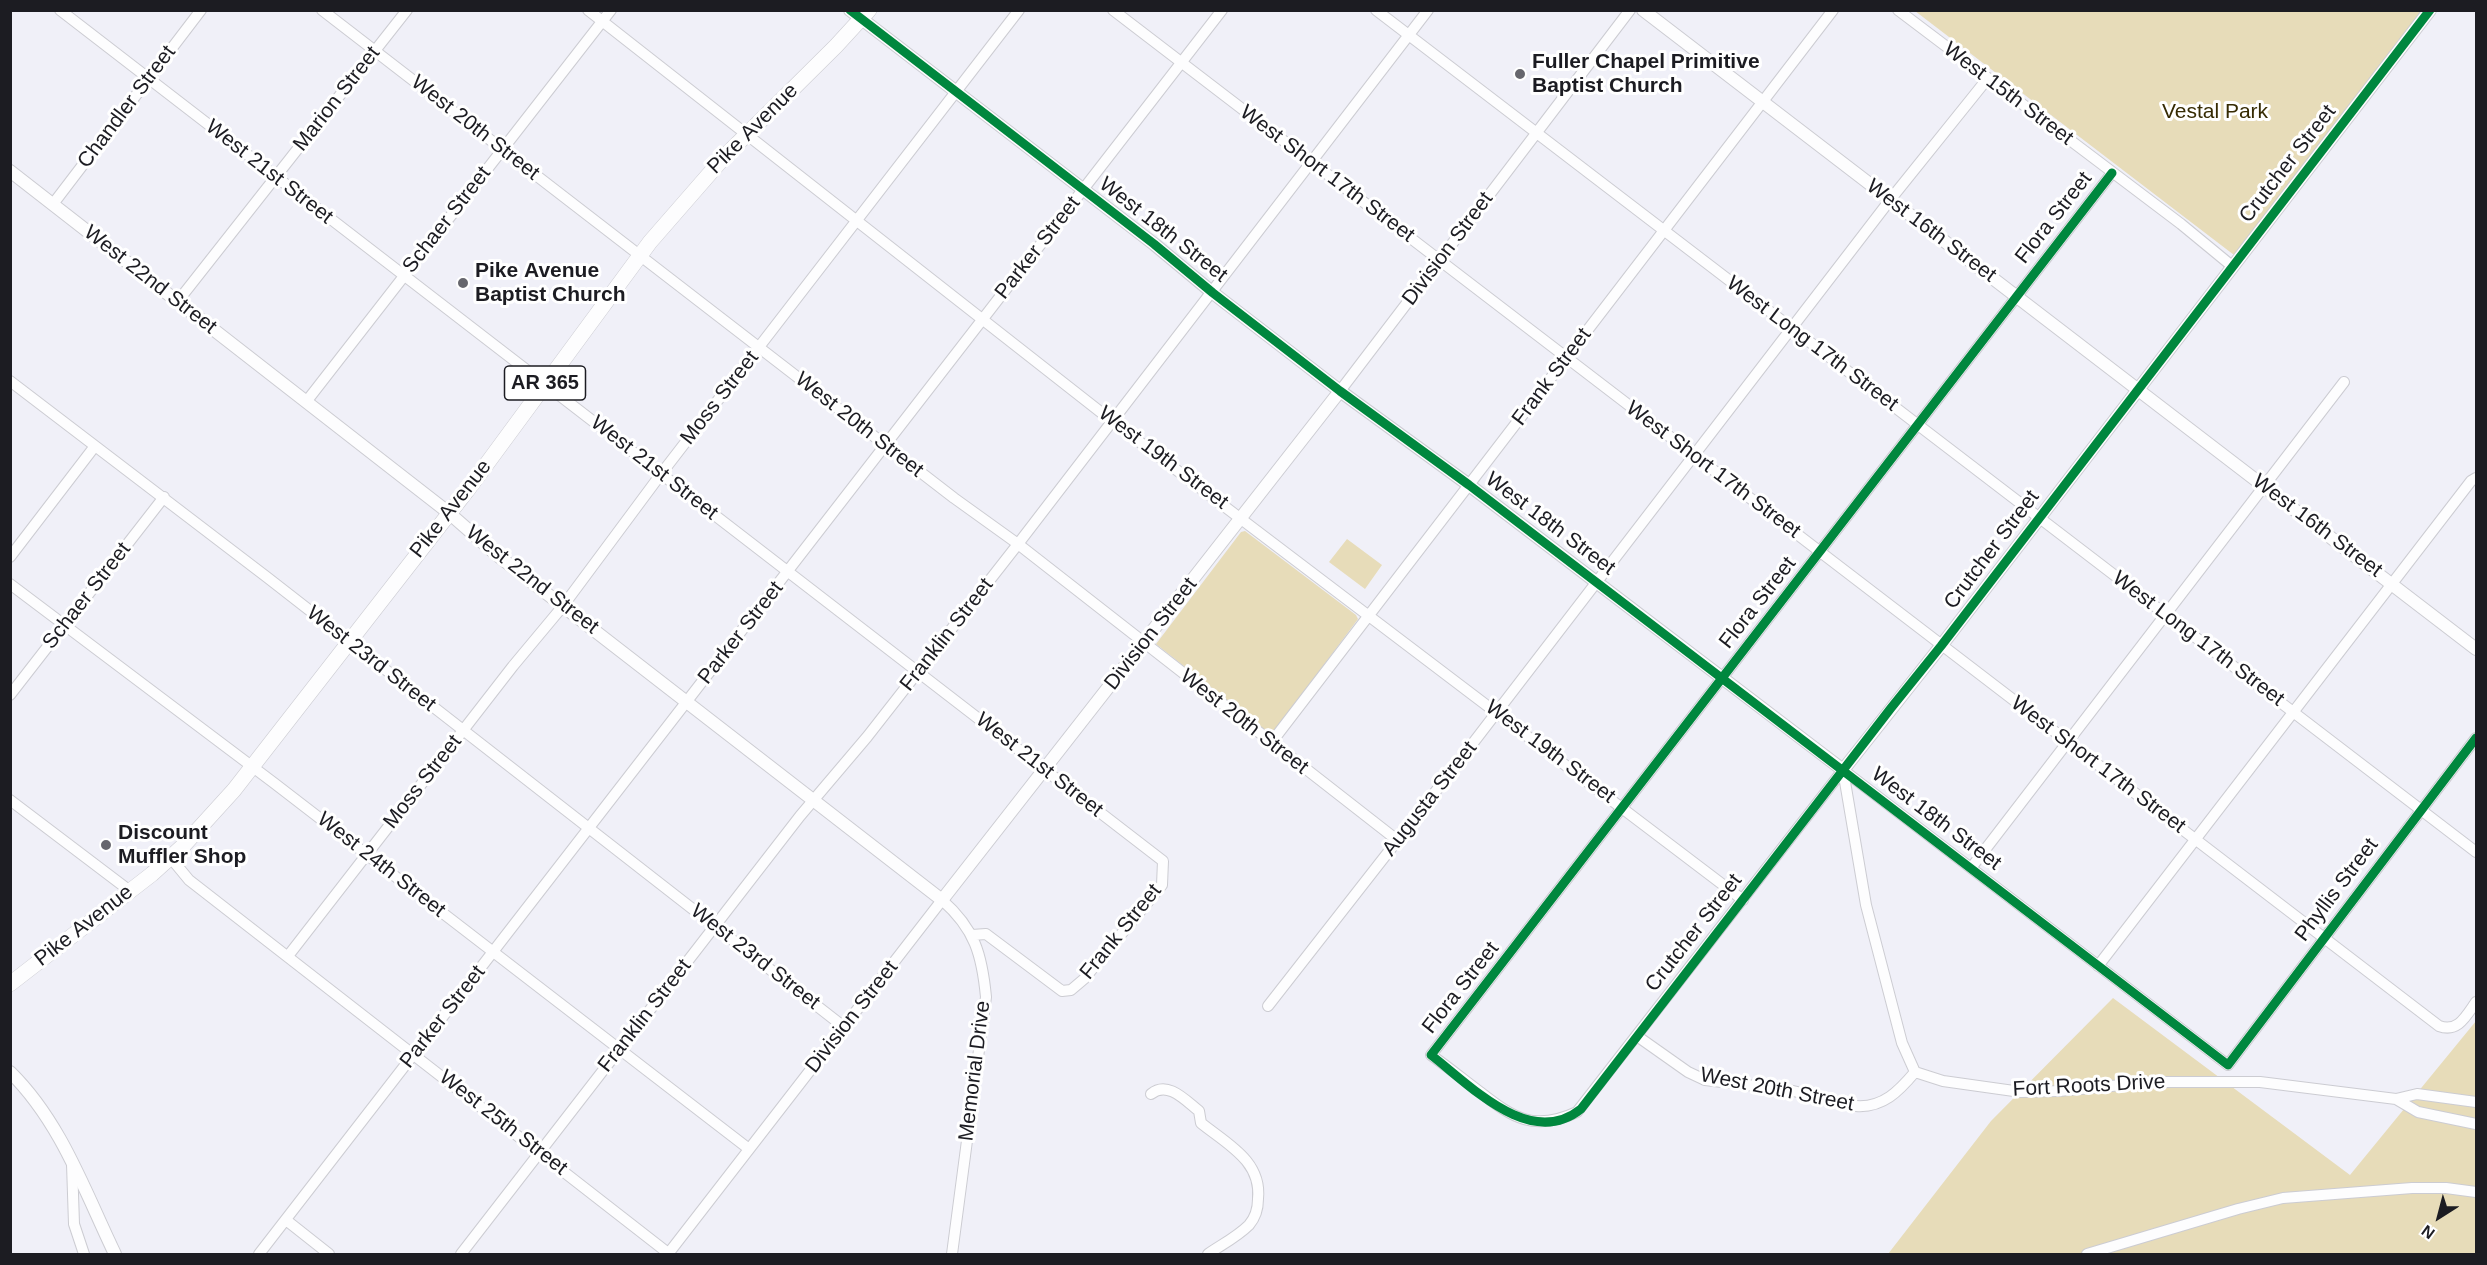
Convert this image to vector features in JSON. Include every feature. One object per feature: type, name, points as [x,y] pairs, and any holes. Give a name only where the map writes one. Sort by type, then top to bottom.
[{"type":"main road","name":"Pike Avenue","points":[[10,984],[130,891],[170,857],[209,818],[449,513],[640,256],[686,198],[860,14]]},
{"type":"street","name":"West 21st Street","points":[[60,10],[1163,861]]},
{"type":"street","name":"Chandler Street","points":[[53,204],[201,10]]},
{"type":"street","name":"West 20th Street","points":[[322,10],[885,446],[1018,544],[1143,644],[1397,840]]},
{"type":"street","name":"Marion Street","points":[[178,301],[407,10]]},
{"type":"street","name":"West 19th Street","points":[[588,10],[1112,421],[1242,517],[1743,900]]},
{"type":"street","name":"Schaer Street","points":[[306,402],[611,10]]},
{"type":"street","name":"Moss Street","points":[[288,956],[463,730],[563,606],[661,474],[1019,10]]},
{"type":"street","name":"West Short 17th Street","points":[[1113,10],[2439,1026],[2450,1029],[2458,1026],[2476,1002]]},
{"type":"street","name":"Parker Street","points":[[259,1254],[1222,10]]},
{"type":"street","name":"West Long 17th Street","points":[[1376,10],[2476,852]]},
{"type":"street","name":"Franklin Street","points":[[461,1254],[715,926],[1018,544],[1428,10]]},
{"type":"street","name":"Division Street","points":[[668,1254],[1340,391],[1630,10]]},
{"type":"street","name":"West 16th Street","points":[[1642,10],[2476,648]]},
{"type":"street","name":"Frank Street","points":[[1271,743],[1833,10]]},
{"type":"street","name":"West 15th Street","points":[[1898,10],[2181,224],[2232,266]]},
{"type":"street","name":"Crutcher Street","points":[[1581,1109],[1941,646],[2430,10]]},
{"type":"street","name":"West 18th Street","points":[[860,14],[956,92],[1084,189],[1340,391],[1470,485],[2228,1065]]},
{"type":"street","name":"Augusta Street","points":[[1268,1006],[1890,200],[1988,78]]},
{"type":"street","name":"West 22nd Street","points":[[10,171],[449,513],[497,555],[942,900]]},
{"type":"street","name":"Flora Street","points":[[1581,1109],[1562,1119],[1544,1122],[1526,1121],[1508,1114],[1431,1055],[2112,173]]},
{"type":"street","name":"West 23rd Street","points":[[10,381],[164,497],[844,1027]]},
{"type":"street","points":[[1971,868],[2344,382]]},
{"type":"street","points":[[10,557],[95,446]]},
{"type":"street","points":[[2098,966],[2471,481],[2476,478]]},
{"type":"street","name":"Schaer Street","points":[[12,692],[164,497]]},
{"type":"street","name":"West 24th Street","points":[[10,584],[252,766],[749,1149]]},
{"type":"street","name":"Phyllis Street","points":[[2228,1065],[2476,738]]},
{"type":"street","points":[[1843,770],[1868,914],[1902,1043],[1915,1072]]},
{"type":"street","points":[[10,800],[130,891]]},
{"type":"street","name":"West 25th Street","points":[[170,857],[189,880],[668,1254]]},
{"type":"street","name":"Frank Street","points":[[972,935],[986,934],[1062,991],[1071,990],[1084,979],[1162,885],[1163,861]]},
{"type":"street","name":"Memorial Drive","points":[[942,900],[956,912],[972,935],[983,966],[986,997],[952,1254]]},
{"type":"street","name":"West 20th Street","points":[[1637,1036],[1688,1072],[1705,1080],[1788,1090],[1857,1106],[1868,1107],[1884,1101],[1915,1072]]},
{"type":"street","points":[[10,1072],[35,1099],[46,1115],[115,1254]]},
{"type":"street","name":"Fort Roots Drive","points":[[1915,1072],[1943,1081],[2021,1092],[2059,1091],[2153,1082],[2260,1082],[2396,1099],[2417,1094],[2476,1102]]},
{"type":"street","points":[[1151,1094],[1160,1089],[1168,1089],[1199,1111],[1201,1123],[1248,1160],[1255,1172],[1259,1190],[1255,1216],[1250,1224],[1232,1239],[1208,1254]]},
{"type":"street","name":"Fort Roots Drive","points":[[2396,1099],[2418,1112],[2476,1124]]},
{"type":"street","points":[[72,1164],[74,1224],[84,1254]]},
{"type":"street","points":[[2087,1254],[2283,1198],[2412,1188],[2446,1188],[2476,1192]]},
{"type":"street","points":[[286,1220],[329,1254]]},
{"type":"green space","name":"Vestal Park","points":[[1915,11],[2422,11],[2234,255]]},
{"type":"green space","points":[[1245,531],[1356,615],[1358,619],[1274,732],[1268,733],[1156,644],[1241,532]]},
{"type":"green space","points":[[1347,539],[1382,565],[1365,589],[1329,562]]},
{"type":"green space","points":[[2113,998],[2350,1175],[2476,1021],[2476,1254],[1888,1254],[1991,1121]]},
{"type":"cycle path","points":[[850,10],[1154,244],[1213,293],[1340,391],[1469,485],[2228,1065],[2476,738]]},
{"type":"cycle path","points":[[2112,173],[1431,1055],[1482,1096],[1521,1118],[1542,1122],[1562,1120],[1581,1109],[1941,646],[2430,10]]},
{"type":"place","name":"Fuller Chapel Primitive Baptist Church","points":[[1520,74]]},
{"type":"place","name":"Pike Avenue Baptist Church","points":[[463,283]]},
{"type":"place","name":"Discount Muffler Shop","points":[[106,845]]}]
